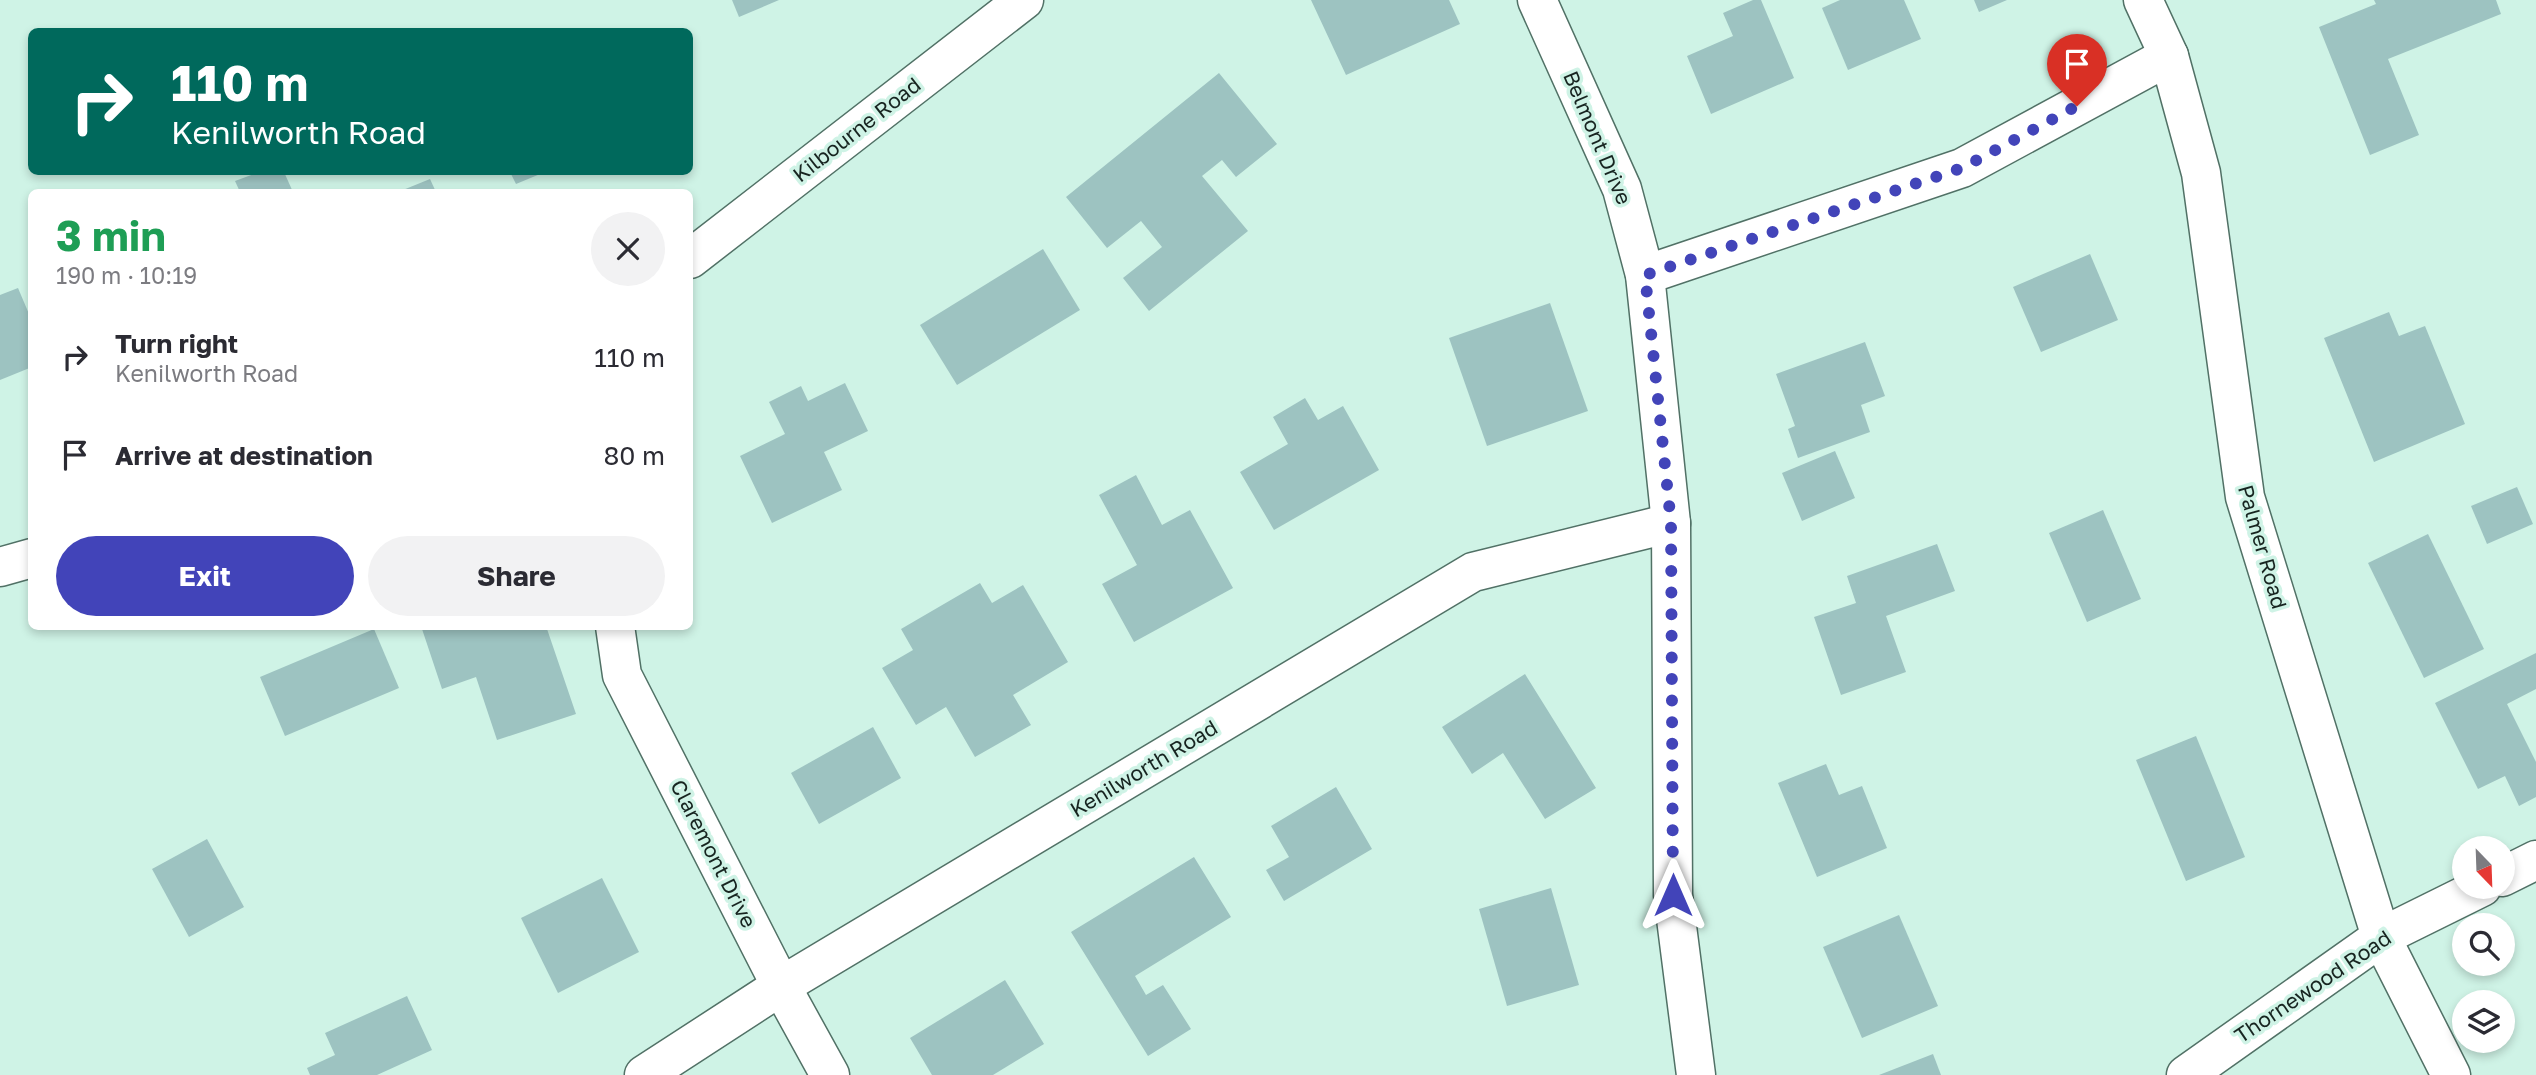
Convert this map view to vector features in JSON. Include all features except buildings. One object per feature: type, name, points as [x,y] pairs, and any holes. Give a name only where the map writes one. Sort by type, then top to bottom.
[{"type":"street","name":"Kilbourne Road","points":[[693,257],[1024,0]]},
{"type":"street","name":"Belmont Drive","points":[[1537,0],[1622,189],[1645,275],[1671,523],[1673,895],[1696,1075]]},
{"type":"street","name":"Palmer Road","points":[[2143,0],[2169,56],[2201,173],[2245,498],[2382,937],[2451,1075]]},
{"type":"street","points":[[1645,275],[1962,168],[2169,56]]},
{"type":"street","name":"Kenilworth Road","points":[[643,1075],[781,986],[1473,572],[1671,523]]},
{"type":"street","points":[[0,567],[28,559]]},
{"type":"street","name":"Claremont Drive","points":[[616,630],[622,676],[781,986],[830,1075]]},
{"type":"street","points":[[2515,870],[2536,860]]},
{"type":"street","name":"Thornewood Road","points":[[2186,1075],[2382,937],[2456,900]]},
{"type":"route","points":[[1673,895],[1671,523],[1645,275],[1962,168],[2077,106]]}]
